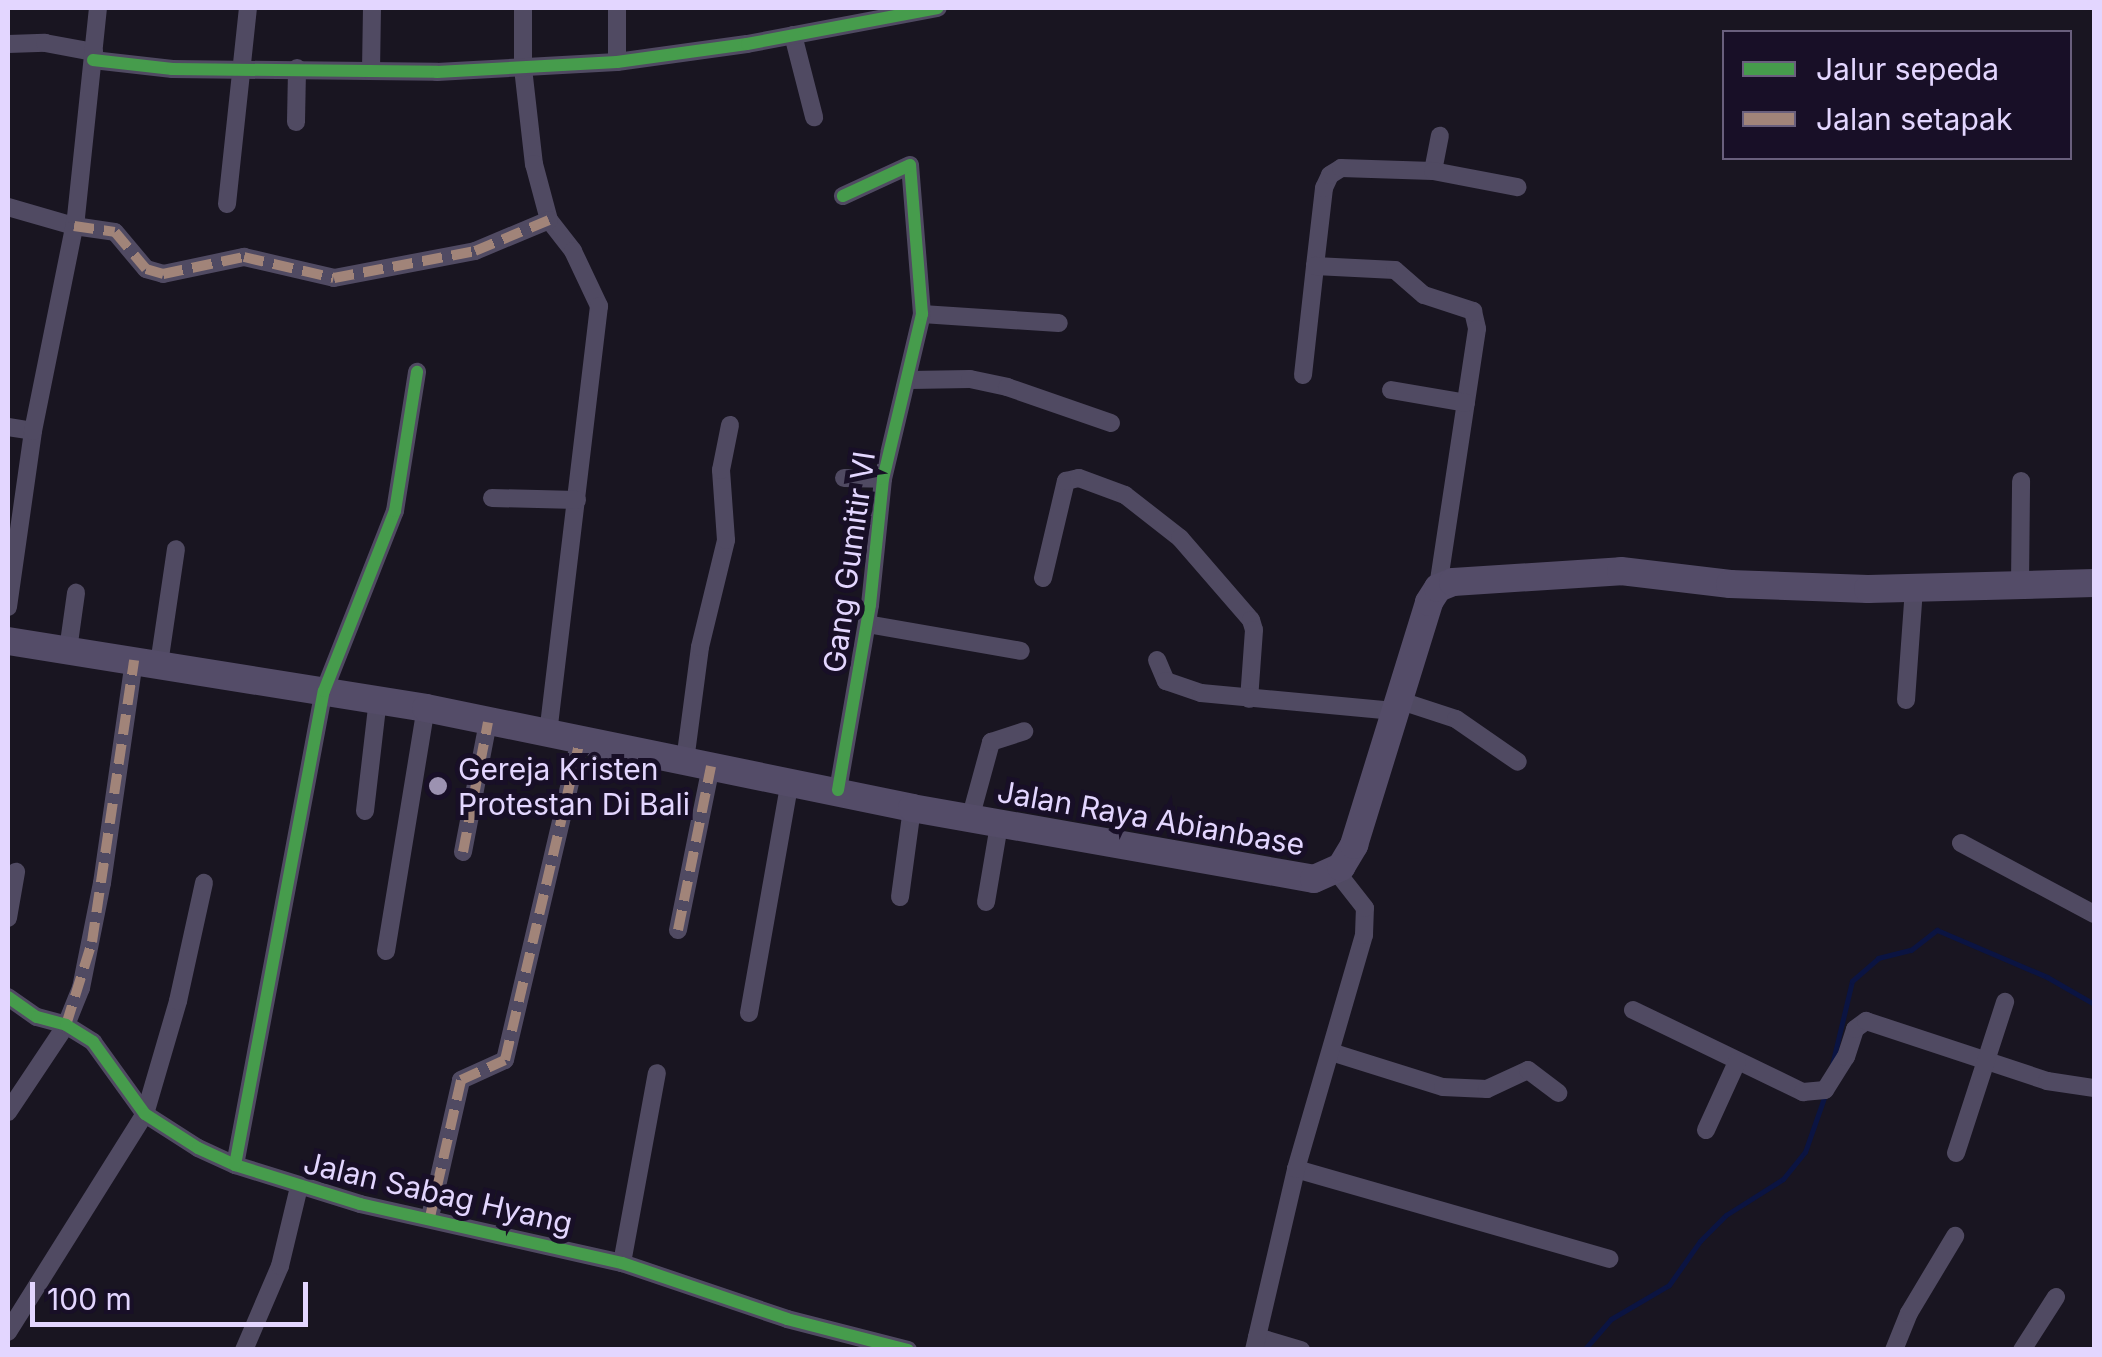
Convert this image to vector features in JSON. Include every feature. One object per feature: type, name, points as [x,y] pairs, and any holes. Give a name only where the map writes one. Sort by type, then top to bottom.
[{"type":"main road","points":[[1438,588],[1508,576],[1622,572],[1730,584],[1914,588],[2094,582]]},
{"type":"main road","name":"Jalan Raya Abianbase","points":[[8,641],[378,699],[912,808],[1277,876],[1314,879],[1336,871],[1354,846],[1429,602],[1438,588]]},
{"type":"street","points":[[8,606],[34,430],[74,226],[98,8]]},
{"type":"street","points":[[228,204],[248,8]]},
{"type":"street","points":[[371,71],[372,8]]},
{"type":"street","points":[[523,8],[523,68],[534,164],[549,220],[573,251],[599,306],[548,735]]},
{"type":"street","points":[[617,8],[617,62]]},
{"type":"street","points":[[8,44],[45,43],[93,56],[172,69],[523,68],[617,62],[793,36],[836,17],[938,8]]},
{"type":"street","points":[[793,36],[814,117]]},
{"type":"street","points":[[296,68],[296,122]]},
{"type":"street","points":[[1434,171],[1440,136]]},
{"type":"street","name":"Gang Gumitir VI","points":[[838,790],[867,624],[883,479],[910,380],[922,314],[910,165],[844,196]]},
{"type":"street","points":[[1303,375],[1324,188],[1330,175],[1354,165],[1434,171],[1517,186]]},
{"type":"street","points":[[8,207],[74,226],[115,232],[146,269],[163,274],[244,257],[334,278],[475,252],[549,220]]},
{"type":"street","points":[[1315,266],[1395,270],[1424,294],[1468,307],[1478,329],[1438,588]]},
{"type":"street","points":[[922,314],[1059,324]]},
{"type":"street","points":[[235,1165],[324,691],[395,511],[416,372]]},
{"type":"street","points":[[910,380],[970,380],[1008,387],[1111,423]]},
{"type":"street","points":[[1391,390],[1466,403]]},
{"type":"street","points":[[678,930],[698,764],[700,648],[726,540],[721,470],[730,425]]},
{"type":"street","points":[[8,427],[34,430]]},
{"type":"street","points":[[844,478],[883,479]]},
{"type":"street","points":[[1043,578],[1066,481],[1079,478],[1125,495],[1180,538],[1250,620],[1254,630],[1249,699]]},
{"type":"street","points":[[2020,481],[2020,584]]},
{"type":"street","points":[[492,498],[577,500]]},
{"type":"street","points":[[8,1112],[66,1025],[92,942],[146,662],[176,549]]},
{"type":"street","points":[[1906,700],[1914,588]]},
{"type":"street","points":[[68,650],[76,593]]},
{"type":"street","points":[[867,624],[1021,651]]},
{"type":"street","points":[[1156,660],[1166,681],[1180,688],[1249,699],[1396,706],[1456,719],[1518,762]]},
{"type":"street","points":[[365,812],[378,699]]},
{"type":"street","points":[[386,952],[426,708]]},
{"type":"street","points":[[464,852],[488,722]]},
{"type":"street","points":[[970,819],[992,742],[1024,731]]},
{"type":"street","points":[[430,1217],[461,1080],[505,1060],[580,741]]},
{"type":"street","points":[[749,1014],[790,782]]},
{"type":"street","points":[[900,897],[912,808]]},
{"type":"street","points":[[986,902],[999,824]]},
{"type":"street","points":[[1960,843],[2094,914]]},
{"type":"street","points":[[1301,1350],[1256,1343],[1296,1169],[1367,915],[1336,871]]},
{"type":"street","points":[[8,918],[16,872]]},
{"type":"street","points":[[8,1332],[146,1114],[178,1001],[204,883]]},
{"type":"street","name":"Jalan Sabag Hyang","points":[[8,997],[37,1017],[66,1025],[100,1050],[146,1114],[198,1148],[235,1165],[299,1187],[622,1263],[843,1341],[908,1350]]},
{"type":"street","points":[[1956,1153],[2005,1002]]},
{"type":"street","points":[[1634,1010],[1803,1092],[1825,1090],[1846,1057],[1855,1028],[1866,1021],[2046,1081],[2094,1088]]},
{"type":"street","points":[[1331,1052],[1442,1087],[1487,1089],[1528,1070],[1558,1092]]},
{"type":"street","points":[[1706,1130],[1737,1062]]},
{"type":"street","points":[[622,1263],[656,1073]]},
{"type":"street","points":[[1296,1169],[1609,1259]]},
{"type":"street","points":[[244,1350],[280,1266],[299,1187]]},
{"type":"street","points":[[1894,1350],[1909,1313],[1954,1236]]},
{"type":"street","points":[[2022,1350],[2056,1297]]},
{"type":"waterway","points":[[1832,1065],[1852,981],[1878,958],[1911,950],[1937,930],[2047,977],[2094,1004]]},
{"type":"waterway","points":[[1584,1350],[1611,1319],[1669,1285],[1700,1241],[1726,1215],[1783,1179],[1805,1152],[1825,1095]]},
{"type":"marked path","points":[[74,226],[115,232],[146,269],[163,274],[244,257],[334,278],[475,251],[549,220]]},
{"type":"marked path","points":[[66,1025],[92,942],[134,660]]},
{"type":"marked path","points":[[463,852],[488,722]]},
{"type":"marked path","points":[[430,1217],[461,1080],[505,1060],[580,741]]},
{"type":"marked path","points":[[678,930],[711,766]]},
{"type":"cycle path","points":[[93,60],[172,69],[437,72],[617,62],[747,44],[938,8]]},
{"type":"cycle path","points":[[838,790],[870,605],[883,479],[922,314],[910,165],[843,196]]},
{"type":"cycle path","points":[[235,1165],[324,691],[395,511],[417,372]]},
{"type":"cycle path","points":[[8,997],[37,1017],[66,1025],[93,1042],[145,1114],[198,1148],[235,1165],[360,1204],[622,1263],[787,1319],[908,1350]]},
{"type":"place","name":"Gereja Kristen Protestan Di Bali","points":[[438,786]]}]
